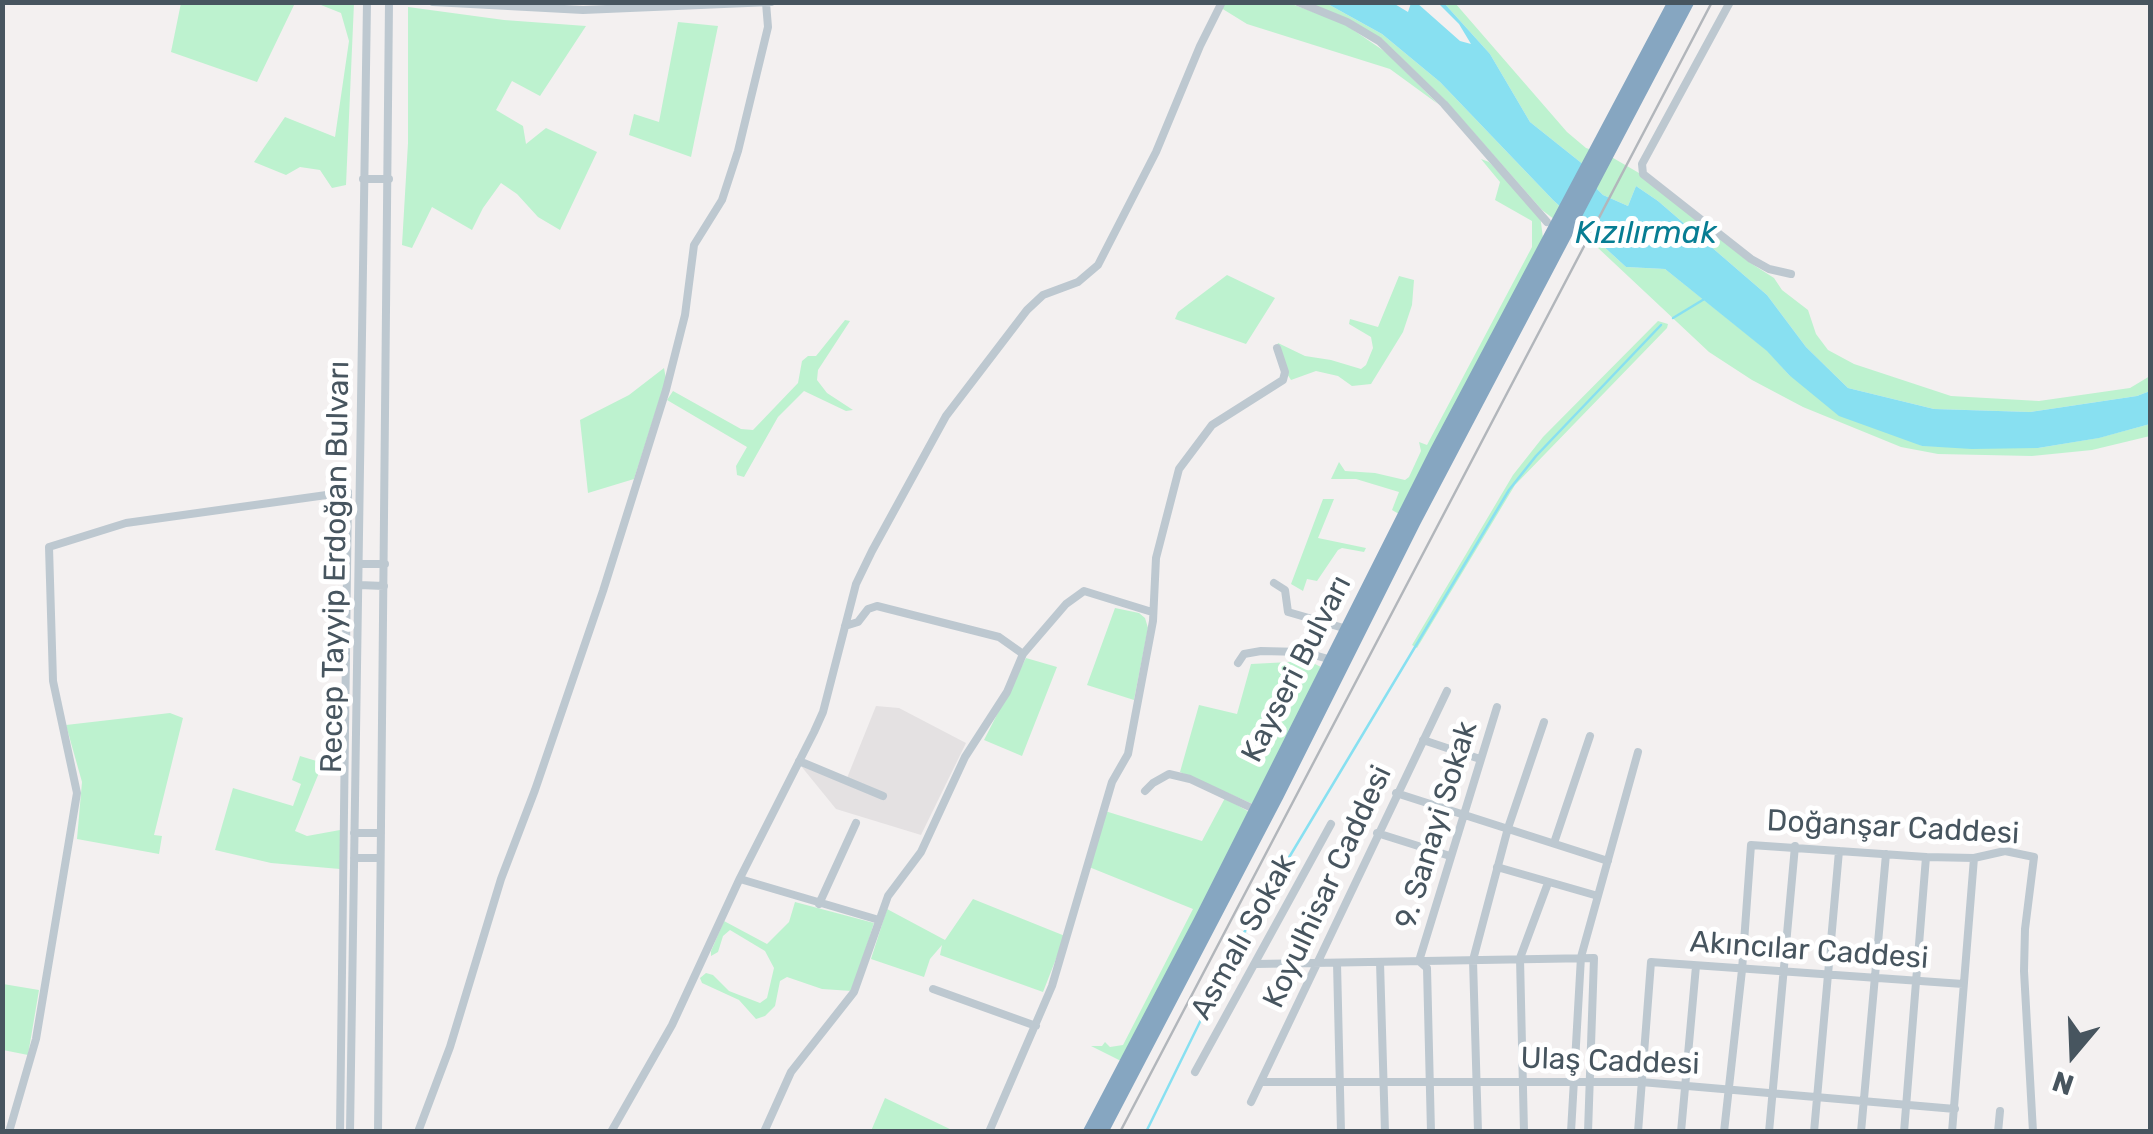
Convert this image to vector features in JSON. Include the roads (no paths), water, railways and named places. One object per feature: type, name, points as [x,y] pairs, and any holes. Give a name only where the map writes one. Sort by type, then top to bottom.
[{"type":"highway","points":[[1604,144],[1676,2]]},
{"type":"highway","points":[[1554,230],[1686,2]]},
{"type":"highway","name":"Kayseri Bulvarı","points":[[1090,1132],[1436,452],[1554,230]]},
{"type":"highway","name":"Kayseri Bulvarı","points":[[1101,1132],[1554,230]]},
{"type":"street","points":[[418,1132],[450,1047],[501,878],[536,790],[603,591],[666,390],[685,316],[690,258],[698,236],[722,200],[738,152],[768,27],[769,3],[583,10],[433,2]]},
{"type":"street","points":[[612,1132],[672,1025],[823,712],[865,565],[946,416],[1028,310],[1043,295],[1087,276],[1104,256],[1222,2]]},
{"type":"street","points":[[1298,2],[1347,22],[1379,41],[1444,104],[1554,230]]},
{"type":"street","points":[[1730,2],[1642,164],[1643,174],[1750,259],[1791,274]]},
{"type":"street","name":"Recep Tayyip Erdoğan Bulvarı","points":[[350,1132],[367,5]]},
{"type":"street","name":"Recep Tayyip Erdoğan Bulvarı","points":[[378,1132],[390,6]]},
{"type":"street","points":[[364,152],[388,153]]},
{"type":"street","points":[[363,179],[389,180]]},
{"type":"street","points":[[989,1132],[1036,1026],[1069,935],[1112,782],[1128,754],[1152,612],[1156,558],[1182,462],[1212,425],[1282,380],[1286,372],[1277,348]]},
{"type":"street","points":[[8,1132],[36,1039],[78,794],[53,681],[49,547],[126,523],[348,492],[340,1132]]},
{"type":"street","points":[[346,572],[384,564]]},
{"type":"street","points":[[1274,583],[1285,590],[1288,612],[1348,630]]},
{"type":"street","points":[[359,585],[384,586]]},
{"type":"street","points":[[764,1132],[791,1072],[854,992],[894,884],[921,852],[965,757],[1000,704],[1023,654],[1066,604],[1084,590],[1152,612]]},
{"type":"street","points":[[845,626],[858,622],[868,609],[877,606],[1000,638],[1023,654]]},
{"type":"street","points":[[1238,662],[1244,654],[1261,651],[1303,652],[1332,660]]},
{"type":"street","name":"Koyulhisar Caddesi","points":[[1251,1102],[1447,691]]},
{"type":"street","name":"9. Sanayi Sokak","points":[[1431,1132],[1427,968],[1419,961],[1497,707]]},
{"type":"street","points":[[1478,1132],[1472,960],[1508,828],[1544,722]]},
{"type":"street","points":[[1554,843],[1590,736]]},
{"type":"street","points":[[1422,740],[1480,760]]},
{"type":"street","points":[[1571,1132],[1581,957],[1638,752]]},
{"type":"street","points":[[800,761],[883,796]]},
{"type":"street","points":[[1145,792],[1152,782],[1169,774],[1203,784],[1256,810]]},
{"type":"street","points":[[1396,794],[1608,861]]},
{"type":"street","points":[[820,904],[856,823]]},
{"type":"street","name":"Asmalı Sokak","points":[[1196,1072],[1332,824]]},
{"type":"street","points":[[354,833],[381,833]]},
{"type":"street","points":[[1376,833],[1450,856]]},
{"type":"street","points":[[343,845],[354,845]]},
{"type":"street","name":"Doğanşar Caddesi","points":[[1742,970],[1751,845],[1926,857],[1974,858],[2004,852],[2034,858],[2024,943],[2033,1132]]},
{"type":"street","points":[[1769,1132],[1794,846]]},
{"type":"street","points":[[1814,1132],[1840,851]]},
{"type":"street","points":[[1861,1132],[1886,854]]},
{"type":"street","points":[[1904,1132],[1926,857]]},
{"type":"street","points":[[354,858],[380,858]]},
{"type":"street","points":[[1952,1132],[1974,858]]},
{"type":"street","points":[[1498,867],[1598,896]]},
{"type":"street","points":[[740,879],[879,920]]},
{"type":"street","points":[[1524,1132],[1520,958],[1548,883]]},
{"type":"street","points":[[1256,964],[1594,958],[1588,1132]]},
{"type":"street","points":[[1380,962],[1385,1132]]},
{"type":"street","name":"Akıncılar Caddesi","points":[[1640,1082],[1651,962],[1963,984]]},
{"type":"street","points":[[1338,963],[1341,1132]]},
{"type":"street","points":[[1681,1132],[1696,966]]},
{"type":"street","points":[[1724,1132],[1742,970]]},
{"type":"street","points":[[932,989],[1036,1026]]},
{"type":"street","name":"Ulaş Caddesi","points":[[1262,1082],[1590,1080],[1954,1108]]},
{"type":"street","points":[[1638,1132],[1640,1082]]},
{"type":"street","points":[[1998,1132],[2000,1111]]},
{"type":"water","name":"Kızılırmak","points":[[1326,3],[1393,3],[1408,12],[1411,3],[1417,3],[1460,41],[1471,44],[1459,24],[1438,3],[1444,3],[1490,54],[1530,122],[1599,177],[1597,189],[1603,195],[1628,206],[1636,186],[1658,201],[1767,295],[1806,347],[1848,388],[1934,409],[2030,412],[2150,391],[2150,424],[2099,438],[2038,448],[1972,449],[1922,446],[1839,416],[1789,375],[1767,351],[1665,269],[1626,267],[1553,200],[1440,82],[1382,34]]},
{"type":"waterway","points":[[1673,318],[1706,298]]},
{"type":"waterway","points":[[1146,1132],[1242,936],[1509,490],[1536,456],[1661,325]]},
{"type":"railway","points":[[1120,1132],[1712,2]]}]
